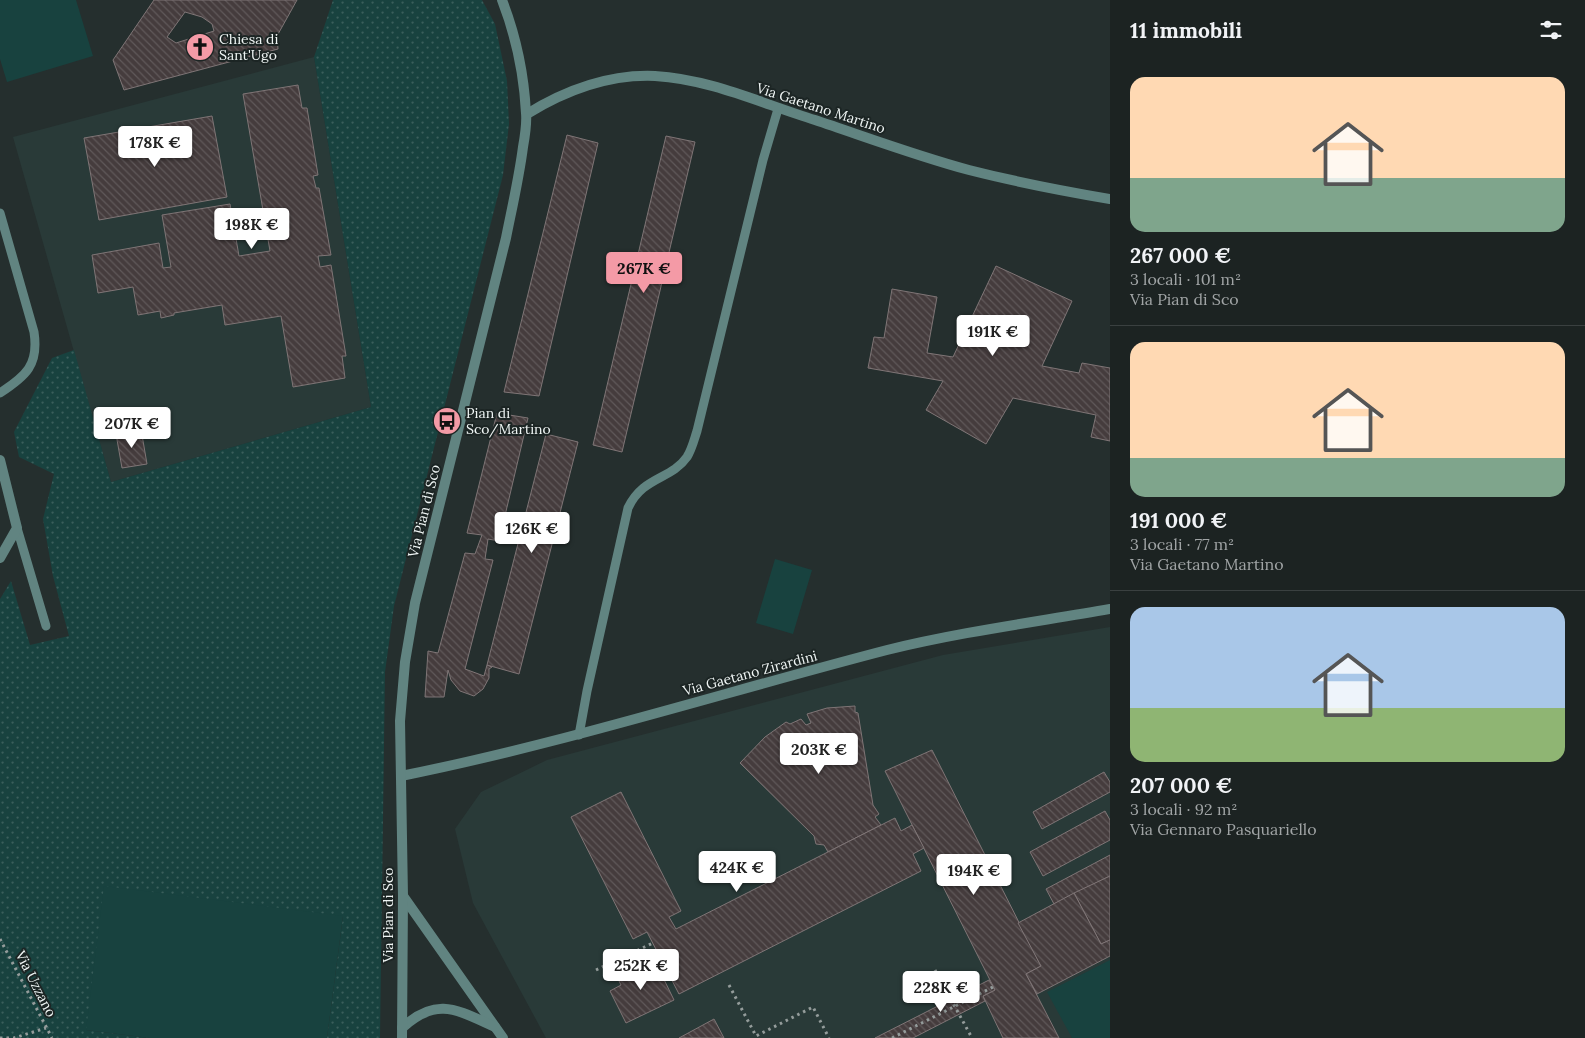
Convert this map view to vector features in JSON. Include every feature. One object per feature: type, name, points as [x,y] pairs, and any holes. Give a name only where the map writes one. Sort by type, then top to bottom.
[{"type":"street","name":"Via Pian di Sco","points":[[402,1033],[403,896],[400,721],[402,692],[414,611],[506,238],[519,176],[527,114],[516,40],[502,0]]},
{"type":"street","name":"Via Gaetano Martino","points":[[527,114],[550,100],[579,87],[597,82],[633,76],[689,80],[726,90],[968,170],[1038,186],[1110,199]]},
{"type":"street","points":[[0,460],[17,528],[0,558]]},
{"type":"street","name":"Via Gaetano Zirardini","points":[[400,776],[579,735],[889,650],[1110,609]]},
{"type":"street","points":[[403,896],[503,1038]]},
{"type":"street","points":[[402,1033],[425,1011],[442,1008],[461,1012],[496,1027]]},
{"type":"lane","points":[[579,735],[628,508],[640,489],[671,471],[686,458],[698,431],[763,160],[778,108]]},
{"type":"lane","points":[[0,213],[34,332],[36,346],[35,358],[31,367],[0,393]]},
{"type":"lane","points":[[17,528],[46,626]]},
{"type":"path","name":"Via Uzzano","points":[[0,939],[52,1038]]},
{"type":"path","points":[[596,970],[653,943]]},
{"type":"path","points":[[935,970],[972,1038]]},
{"type":"path","points":[[729,985],[755,1037],[813,1007],[829,1038]]},
{"type":"path","points":[[892,1038],[993,987]]},
{"type":"path","points":[[0,1038],[14,1038],[46,1028]]},
{"type":"shaded area","points":[[0,0],[76,0],[93,56],[7,82],[0,59]]},
{"type":"shaded area","points":[[333,0],[482,0],[495,24],[507,81],[509,124],[503,175],[394,606],[385,672],[380,1038],[327,1038],[343,916],[86,1030],[150,1038],[0,1038],[0,599],[11,581],[30,645],[69,636],[53,576],[43,519],[54,474],[19,457],[14,432],[52,358],[74,350],[111,482],[371,407],[314,57]]},
{"type":"shaded area","points":[[314,57],[371,407],[111,482],[13,137]]},
{"type":"shaded area","points":[[775,559],[812,570],[793,634],[756,623]]},
{"type":"shaded area","points":[[1110,627],[1110,1038],[546,1038],[473,903],[455,829],[481,792],[547,760],[943,655]]},
{"type":"shaded area","points":[[104,886],[343,916],[327,1038],[150,1038],[86,1030]]},
{"type":"shaded area","points":[[1110,960],[1110,1038],[1072,1038],[1047,992]]},
{"type":"building","name":"Chiesa di Sant'Ugo","points":[[154,0],[297,0],[277,36],[278,49],[124,90],[113,60]],"holes":[[[185,12],[202,17],[212,24],[214,31],[176,43],[167,37]]]},
{"type":"building","points":[[298,85],[302,108],[307,108],[318,175],[313,176],[316,188],[319,188],[331,255],[318,256],[320,267],[331,265],[346,356],[342,356],[345,378],[293,387],[281,316],[225,325],[222,305],[174,313],[174,315],[161,318],[160,311],[138,315],[133,287],[98,293],[92,255],[159,243],[163,268],[171,267],[162,215],[230,204],[239,256],[270,251],[243,94]]},
{"type":"building","points":[[212,116],[227,197],[99,220],[84,138]]},
{"type":"building","points":[[567,135],[598,143],[539,396],[504,392]]},
{"type":"building","points":[[666,136],[695,142],[622,452],[593,445]]},
{"type":"building","points":[[996,266],[1072,301],[1042,366],[1079,373],[1082,363],[1110,368],[1110,441],[1091,437],[1096,415],[1013,398],[986,444],[926,410],[943,381],[868,368],[874,337],[884,338],[892,289],[937,297],[927,353],[953,357]]},
{"type":"building","points":[[497,413],[528,418],[499,541],[488,539],[485,559],[493,560],[465,669],[484,676],[487,665],[492,667],[489,669],[489,678],[483,689],[474,696],[460,691],[451,680],[448,670],[444,697],[425,697],[428,651],[438,653],[465,553],[475,554],[482,535],[467,533]]},
{"type":"building","points":[[141,429],[147,464],[122,468],[116,434]]},
{"type":"building","points":[[546,434],[578,442],[519,674],[487,665]]},
{"type":"building","points":[[855,706],[855,712],[858,713],[873,805],[879,814],[875,817],[881,825],[828,852],[824,845],[816,844],[814,836],[740,763],[765,737],[786,722],[790,724],[801,719],[806,725],[811,723],[807,714],[827,708]]},
{"type":"building","points":[[932,750],[1041,966],[1026,974],[1059,1038],[1003,1038],[983,996],[995,990],[885,771]]},
{"type":"building","points":[[1104,772],[1110,782],[1110,792],[1042,829],[1033,812]]},
{"type":"building","points":[[621,792],[681,911],[669,917],[676,929],[895,818],[901,831],[912,825],[924,848],[913,854],[921,871],[679,994],[647,932],[633,939],[571,817]]},
{"type":"building","points":[[1105,811],[1110,820],[1110,840],[1043,876],[1030,852]]},
{"type":"building","points":[[1110,855],[1110,876],[1054,904],[1046,889]]},
{"type":"building","points":[[1110,876],[1110,940],[1101,944],[1074,893]]},
{"type":"building","points":[[1074,893],[1101,944],[1110,940],[1110,956],[1037,994],[1026,974],[1041,966],[1018,923]]},
{"type":"building","points":[[654,959],[674,1000],[626,1023],[610,991],[621,985],[617,977]]},
{"type":"building","points":[[989,980],[995,990],[983,996],[985,1001],[913,1038],[875,1038]]},
{"type":"building","points":[[714,1019],[724,1038],[679,1038]]},
{"type":"place","name":"Chiesa di Sant'Ugo","points":[[200,47]]},
{"type":"place","name":"Pian di Sco/Martino","points":[[447,421]]}]
